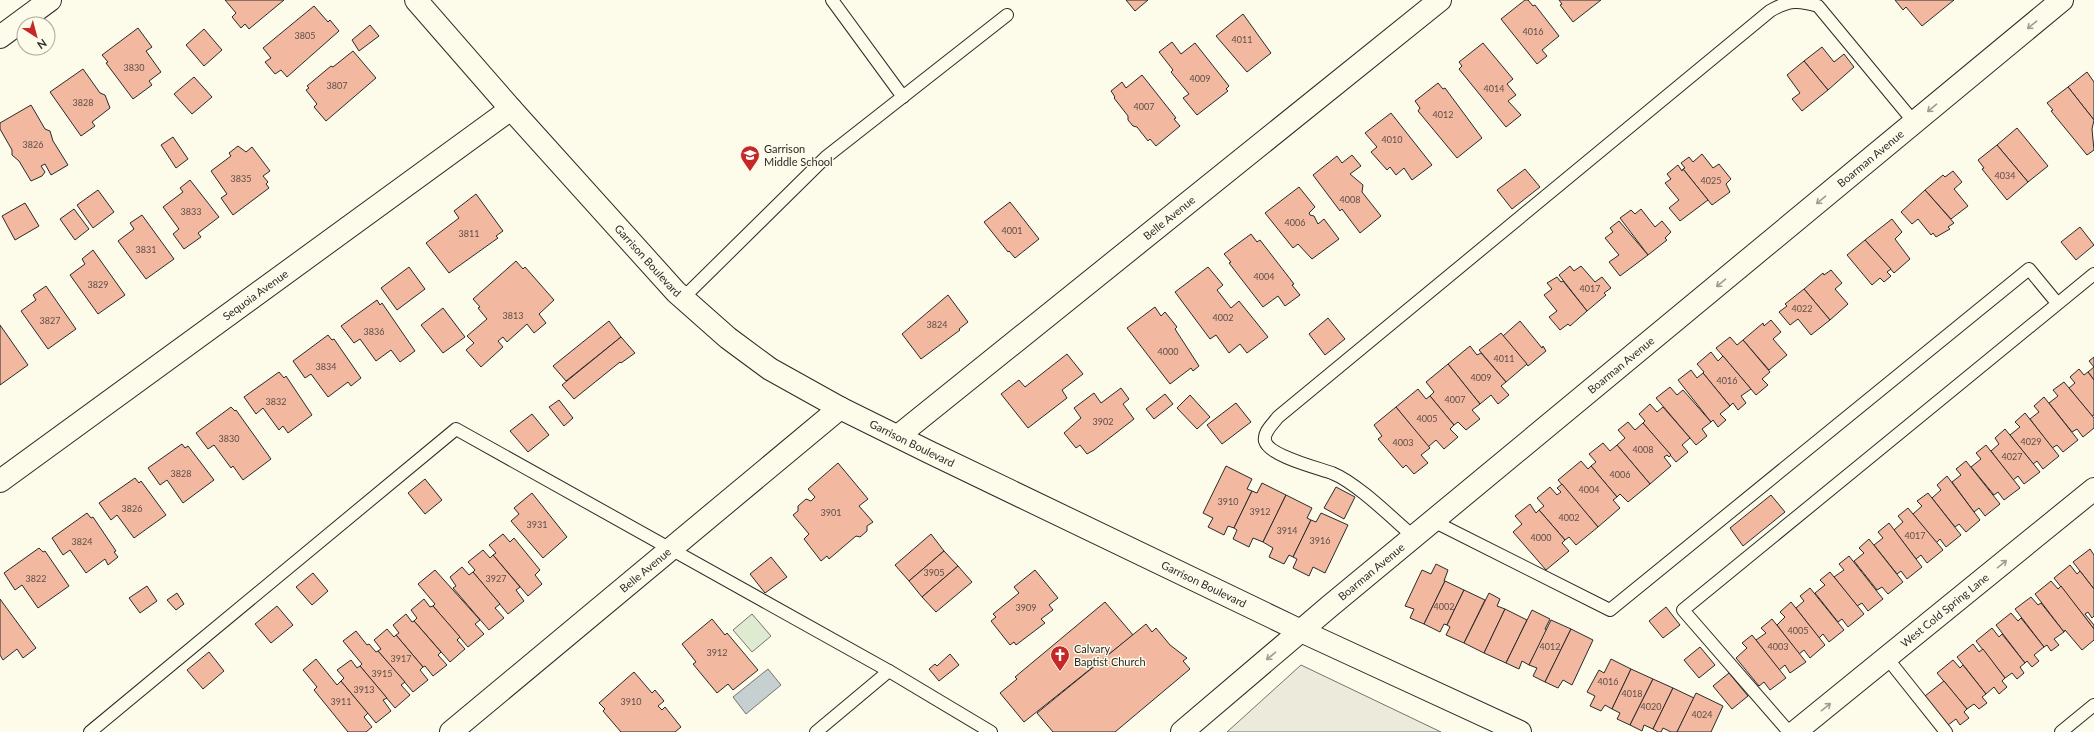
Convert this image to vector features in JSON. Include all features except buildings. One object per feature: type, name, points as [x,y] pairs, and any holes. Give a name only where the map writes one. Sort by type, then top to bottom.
[{"type":"street","points":[[0,37],[50,0]]},
{"type":"street","name":"Garrison Boulevard","points":[[416,0],[637,251],[683,298],[728,338],[770,369],[840,408],[1301,631],[1520,732]]},
{"type":"street","name":"Belle Avenue","points":[[898,436],[1440,0]]},
{"type":"street","name":"Boarman Avenue","points":[[1182,732],[1433,521],[2062,0]]},
{"type":"street","name":"Sequoia Avenue","points":[[0,481],[511,109]]},
{"type":"street","name":"Belle Avenue","points":[[451,732],[840,408]]},
{"type":"street","name":"West Cold Spring Lane","points":[[1795,732],[2094,489]]},
{"type":"lane","points":[[832,0],[902,97]]},
{"type":"lane","points":[[1414,537],[1357,489],[1334,474],[1272,450],[1265,441],[1266,433],[1278,417],[1758,21],[1784,2],[1804,0],[1818,6],[1914,122]]},
{"type":"lane","points":[[683,298],[826,157],[1007,15]]},
{"type":"lane","points":[[1433,521],[1610,610],[2029,269],[2058,303]]},
{"type":"lane","points":[[1789,732],[1683,610],[2094,274]]},
{"type":"lane","points":[[90,732],[456,429],[672,548],[889,671],[991,732]]},
{"type":"lane","points":[[1887,658],[1946,732]]},
{"type":"lane","points":[[816,732],[889,671]]},
{"type":"lane","points":[[2061,732],[2094,705]]},
{"type":"green space","points":[[752,614],[771,636],[752,652],[733,630]]},
{"type":"shaded area","points":[[1301,665],[1441,732],[1227,732]]},
{"type":"shaded area","points":[[768,669],[781,685],[746,714],[733,697]]},
{"type":"place","name":"Garrison Middle School","points":[[750,172]]},
{"type":"place","name":"Calvary Baptist Church","points":[[1060,672]]}]
